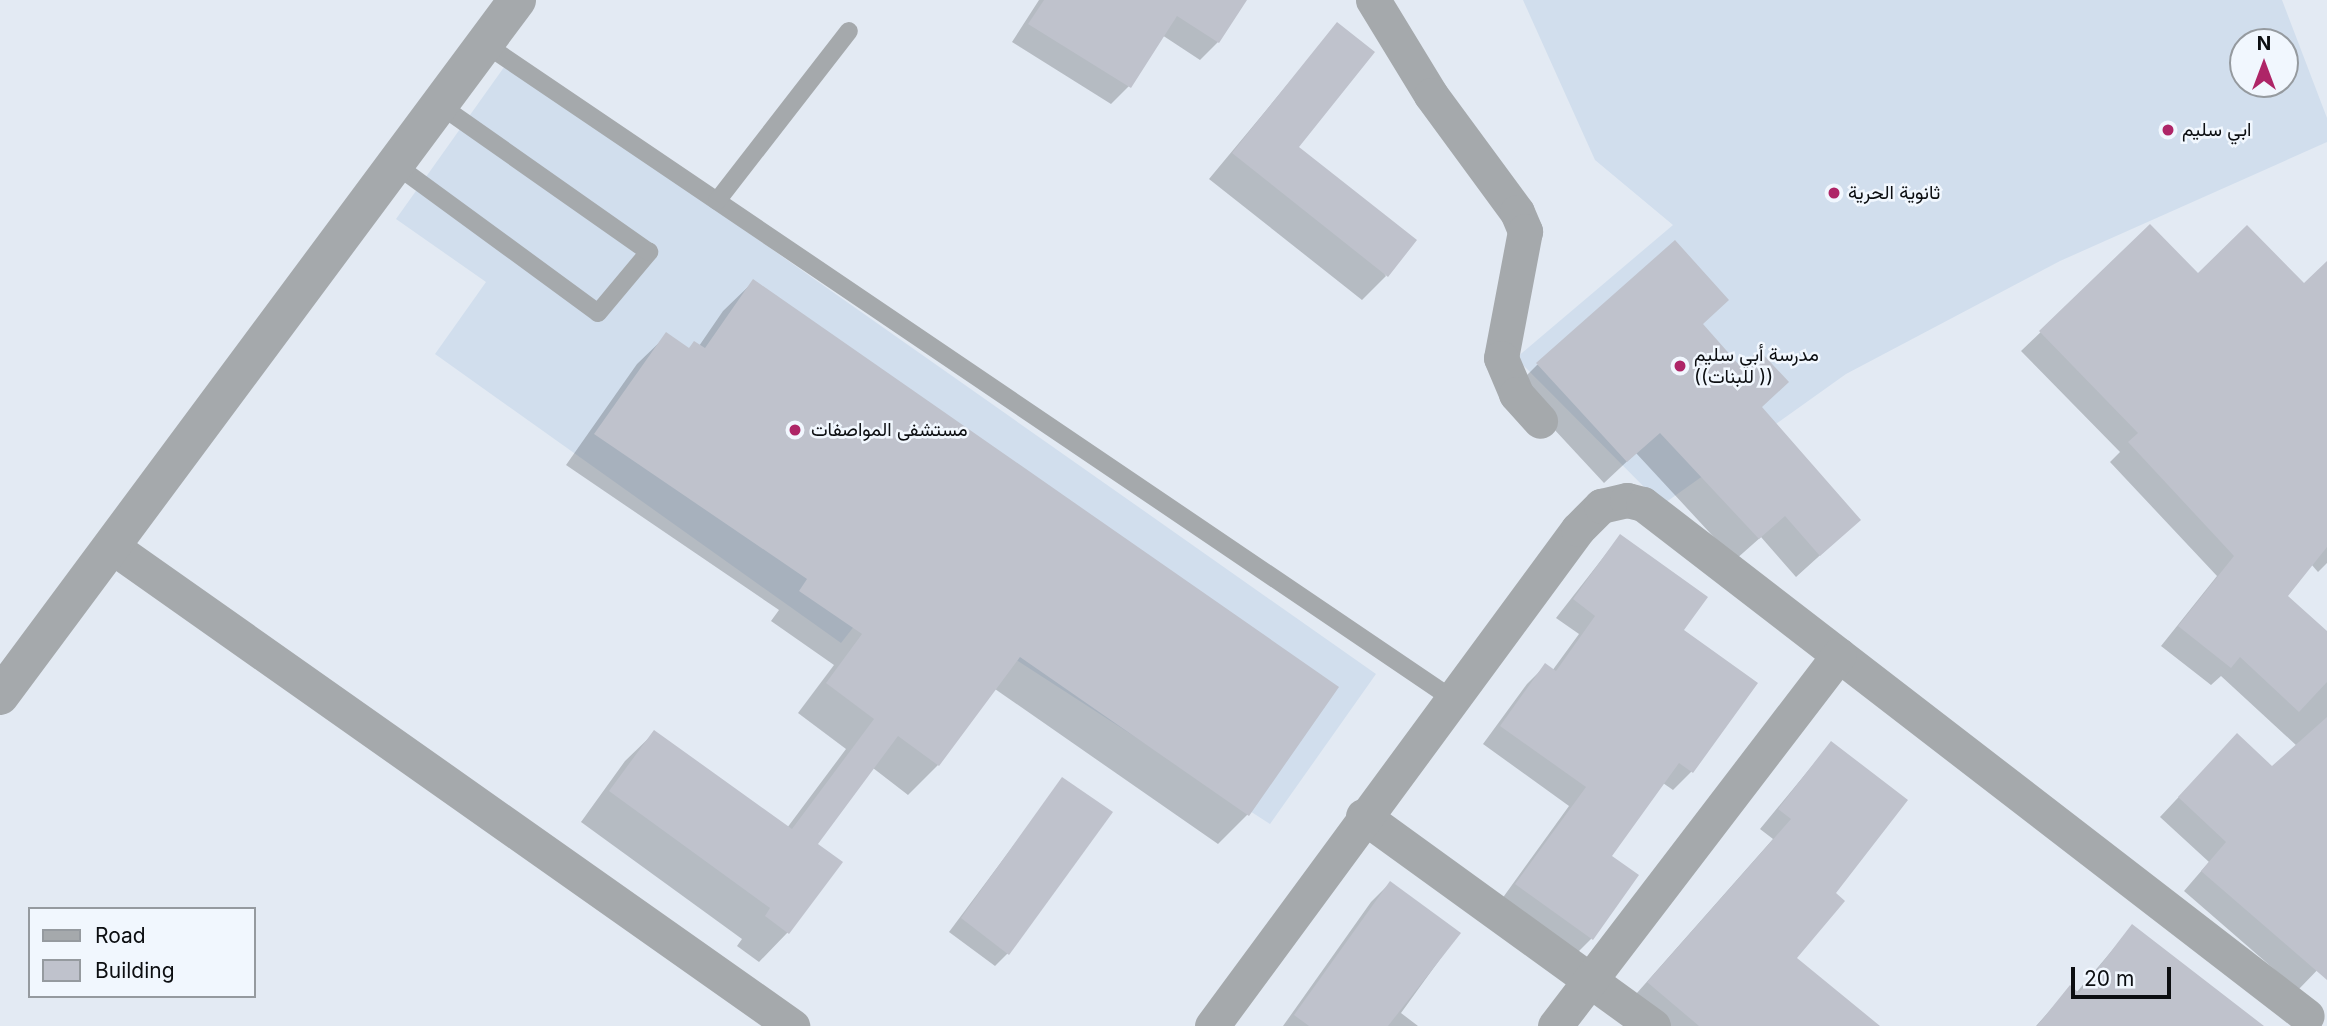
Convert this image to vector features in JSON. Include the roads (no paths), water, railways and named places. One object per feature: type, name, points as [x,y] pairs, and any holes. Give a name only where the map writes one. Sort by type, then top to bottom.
[{"type":"street","points":[[0,696],[114,548],[517,0]]},
{"type":"street","points":[[1373,0],[1431,95],[1517,212],[1525,231],[1501,358],[1516,394],[1539,421]]},
{"type":"street","points":[[1212,1026],[1363,816],[1578,529],[1601,506],[1627,500],[1643,504],[2311,1015]]},
{"type":"street","points":[[114,548],[792,1026]]},
{"type":"street","points":[[1555,1026],[1839,655]]},
{"type":"street","points":[[1363,816],[1653,1026]]},
{"type":"lane","points":[[717,201],[849,31]]},
{"type":"lane","points":[[485,44],[1451,698]]},
{"type":"lane","points":[[396,165],[597,313],[649,252],[440,105]]},
{"type":"place","name":"ابي سليم","points":[[2168,130]]},
{"type":"place","name":"ثانوية الحرية","points":[[1834,193]]},
{"type":"place","name":"مدرسة أبي سليم ((للبنات ))","points":[[1680,366]]},
{"type":"place","name":"مستشفى المواصفات","points":[[795,430]]}]
